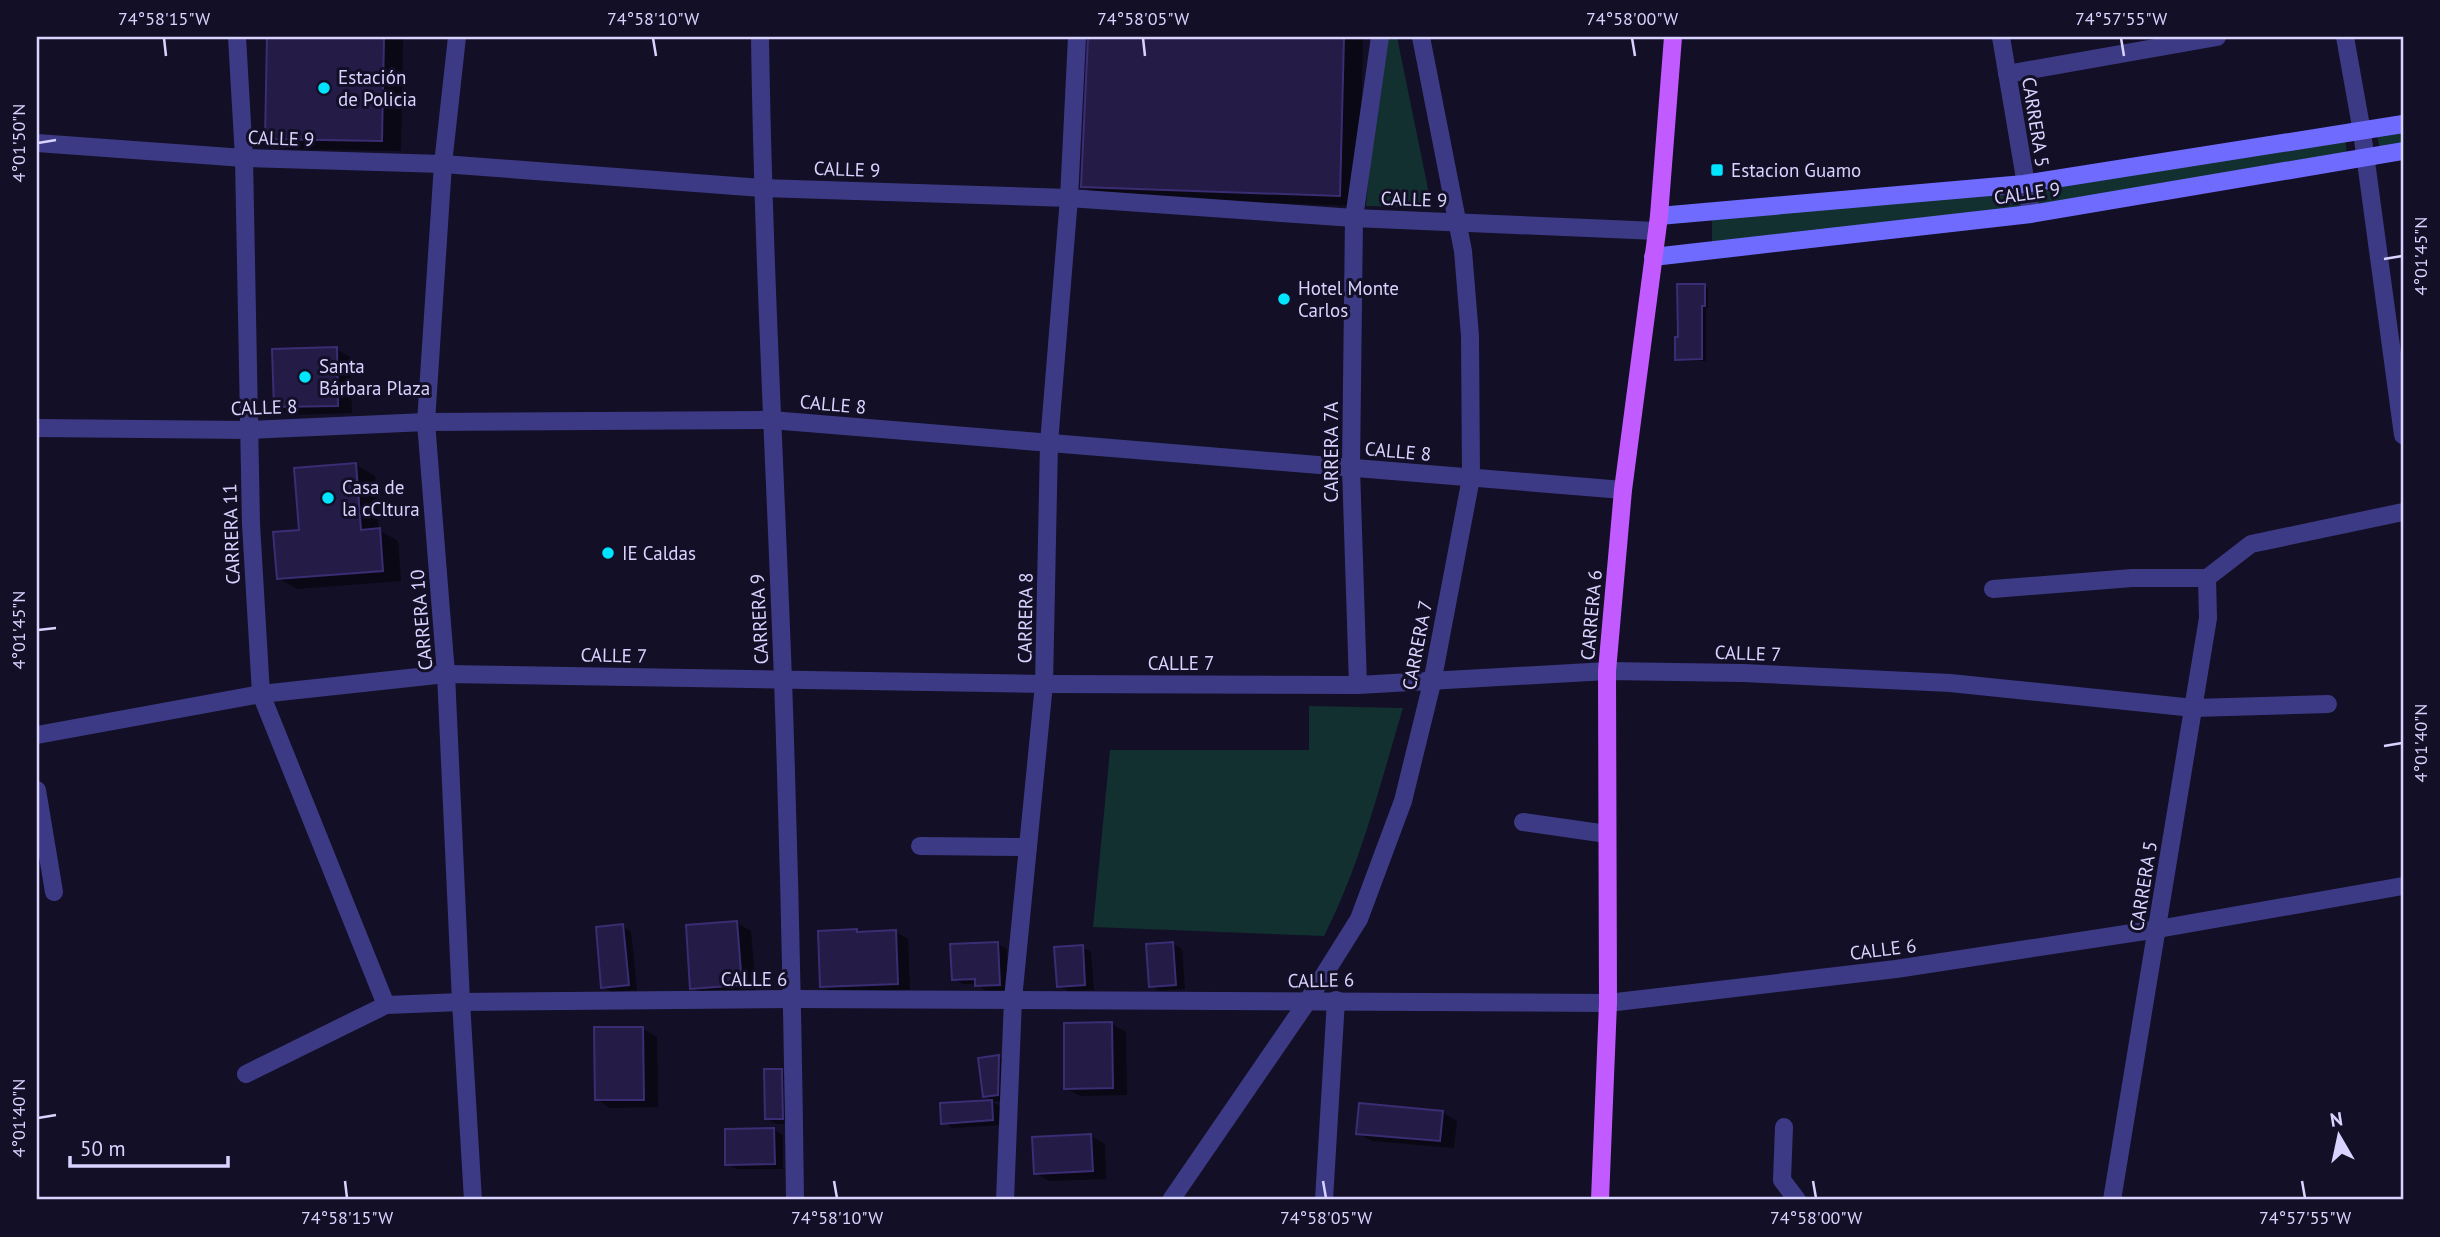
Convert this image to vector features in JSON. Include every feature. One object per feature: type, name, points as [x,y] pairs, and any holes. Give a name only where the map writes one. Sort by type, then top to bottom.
[{"type":"main road","name":"CARRERA 6","points":[[1600,1200],[1608,1003],[1607,671],[1623,490],[1658,224],[1673,37]]},
{"type":"street","name":"CARRERA 11","points":[[237,37],[244,158],[248,430],[261,694],[386,1005]]},
{"type":"street","name":"CARRERA 10","points":[[457,37],[443,164],[426,422],[446,674],[473,1200]]},
{"type":"street","name":"CARRERA 9","points":[[760,37],[762,188],[792,999],[794,1200]]},
{"type":"street","name":"CARRERA 8","points":[[1004,1200],[1013,999],[1044,684],[1049,443],[1069,198],[1077,37]]},
{"type":"street","name":"CARRERA 7A","points":[[1358,685],[1351,468],[1354,218],[1380,37]]},
{"type":"street","name":"CARRERA 7","points":[[1171,1200],[1307,1002],[1359,919],[1403,801],[1432,683],[1471,478],[1469,335],[1463,251],[1421,37]]},
{"type":"street","name":"CARRERA 5","points":[[2001,37],[2031,214]]},
{"type":"street","points":[[2007,74],[2217,37]]},
{"type":"street","points":[[2345,37],[2366,157],[2403,435]]},
{"type":"street","name":"CALLE 9","points":[[37,142],[244,158],[443,164],[762,188],[1069,198],[1354,218],[1485,223],[1658,224],[2024,184],[2403,124]]},
{"type":"street","name":"CALLE 9","points":[[1653,257],[2031,214],[2403,151]]},
{"type":"street","name":"CALLE 8","points":[[37,428],[248,430],[426,422],[771,420],[1623,490]]},
{"type":"street","points":[[1993,589],[2132,578],[2207,578],[2251,544],[2403,512]]},
{"type":"street","name":"CARRERA 5","points":[[2112,1200],[2208,618],[2207,578]]},
{"type":"street","name":"CALLE 7","points":[[37,735],[261,694],[446,674],[1044,684],[1358,685],[1432,683],[1607,671],[1743,673],[1950,683],[2194,708],[2328,704]]},
{"type":"street","points":[[37,790],[54,892]]},
{"type":"street","points":[[1522,822],[1607,834]]},
{"type":"street","points":[[920,846],[1028,847]]},
{"type":"street","name":"CALLE 6","points":[[246,1074],[386,1005],[792,999],[1608,1003],[1896,969],[2158,929],[2403,886]]},
{"type":"street","points":[[1324,1200],[1336,1000]]},
{"type":"street","points":[[1784,1127],[1782,1180],[1797,1200]]},
{"type":"green space","points":[[1381,37],[1397,37],[1432,208],[1366,206]]},
{"type":"green space","points":[[2403,129],[2403,147],[2380,151],[2377,134]]},
{"type":"green space","points":[[2345,138],[2347,154],[2037,206],[2033,187]]},
{"type":"green space","points":[[2020,189],[2021,210],[1712,242],[1712,219]]},
{"type":"green space","points":[[1309,706],[1403,708],[1349,881],[1324,936],[1093,927],[1110,750],[1309,750]]},
{"type":"building","name":"Estación de Policia","points":[[267,37],[384,37],[382,141],[265,139]]},
{"type":"building","points":[[1088,37],[1344,37],[1340,196],[1081,187]]},
{"type":"building","points":[[1677,284],[1705,284],[1705,306],[1702,306],[1702,359],[1675,360],[1675,337],[1678,337]]},
{"type":"building","name":"Santa Bárbara Plaza","points":[[337,347],[338,406],[274,407],[272,349]]},
{"type":"building","name":"Casa de la cCltura","points":[[356,463],[361,530],[380,528],[383,571],[277,579],[273,532],[299,530],[294,468]]},
{"type":"building","points":[[737,921],[742,985],[690,989],[686,925]]},
{"type":"building","points":[[623,924],[629,985],[601,988],[596,927]]},
{"type":"building","points":[[857,929],[857,932],[896,930],[898,984],[820,987],[818,931]]},
{"type":"building","points":[[998,942],[1000,985],[975,986],[975,979],[952,980],[950,944]]},
{"type":"building","points":[[1173,942],[1176,985],[1149,987],[1146,944]]},
{"type":"building","points":[[1083,945],[1085,985],[1057,987],[1054,947]]},
{"type":"building","points":[[1112,1022],[1113,1088],[1064,1089],[1064,1023]]},
{"type":"building","points":[[594,1027],[643,1027],[644,1100],[595,1100]]},
{"type":"building","points":[[999,1055],[998,1095],[983,1097],[978,1058]]},
{"type":"building","points":[[764,1069],[782,1069],[783,1119],[765,1119]]},
{"type":"building","points":[[992,1100],[993,1120],[941,1124],[940,1103]]},
{"type":"building","points":[[1359,1103],[1443,1111],[1440,1141],[1356,1134]]},
{"type":"building","points":[[774,1128],[775,1164],[725,1165],[725,1129]]},
{"type":"building","points":[[1091,1134],[1093,1171],[1034,1174],[1032,1137]]},
{"type":"place","name":"Estación de Policia","points":[[324,88]]},
{"type":"place","name":"Estacion Guamo","points":[[1717,170]]},
{"type":"place","name":"Hotel Monte Carlos","points":[[1284,299]]},
{"type":"place","name":"Santa Bárbara Plaza","points":[[305,377]]},
{"type":"place","name":"Casa de la cCltura","points":[[328,498]]},
{"type":"place","name":"IE Caldas","points":[[608,553]]}]
